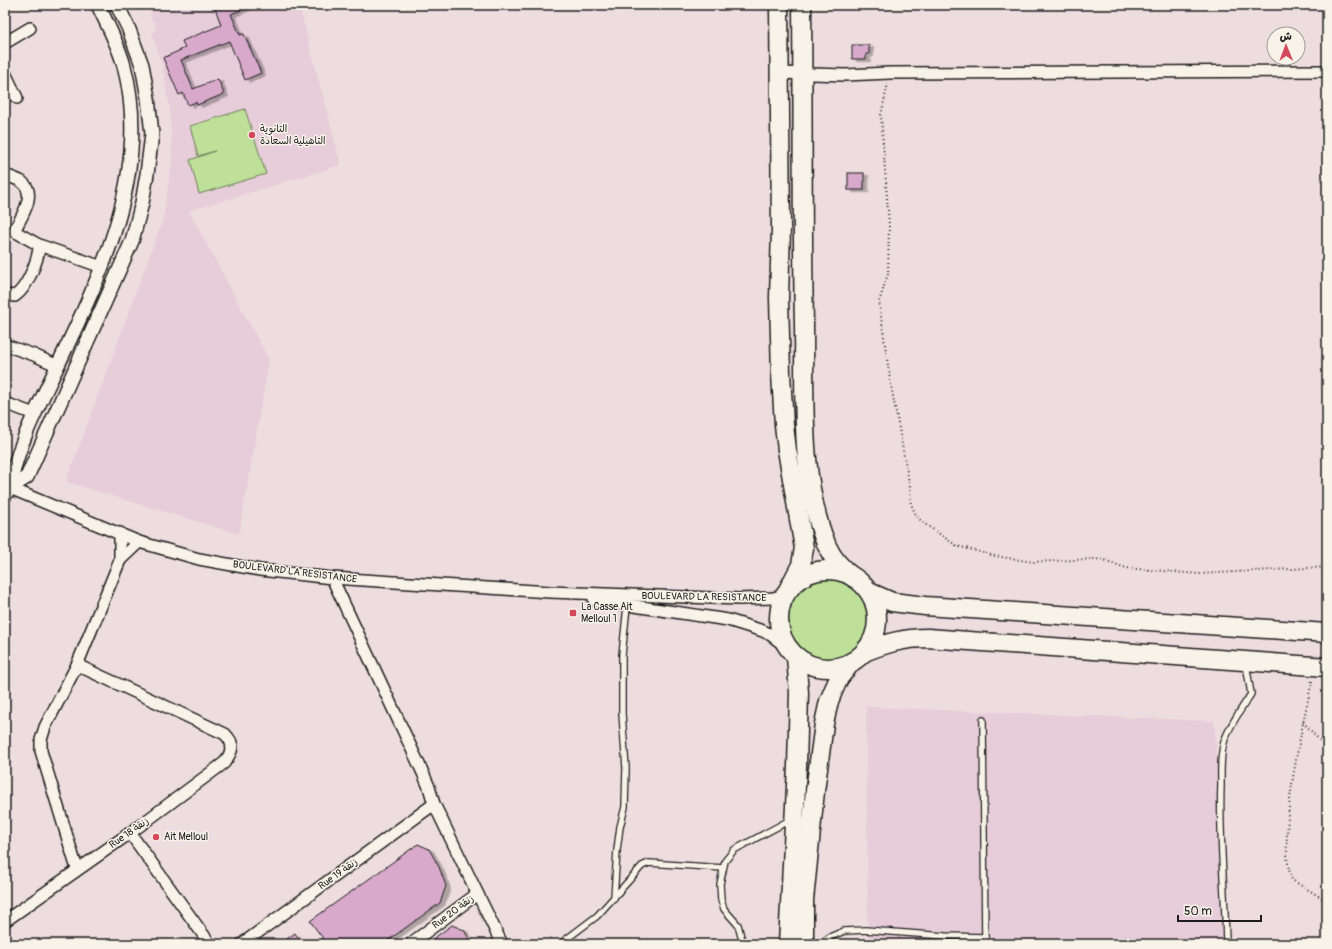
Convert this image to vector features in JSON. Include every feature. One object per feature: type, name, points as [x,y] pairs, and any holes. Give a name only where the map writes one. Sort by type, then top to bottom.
[{"type":"highway","points":[[779,5],[781,374],[787,450],[804,548],[801,565],[782,600],[779,613],[779,626],[782,638],[792,653],[807,664],[826,668],[839,667],[858,657],[896,641],[928,638],[1321,666]]},
{"type":"highway","points":[[802,5],[805,401],[808,469],[813,496],[826,545],[839,565],[869,592],[892,602],[925,606],[1327,633]]},
{"type":"highway","points":[[787,592],[805,576],[819,571],[833,571],[847,574],[854,578]]},
{"type":"highway","points":[[804,944],[804,900],[815,791],[824,724],[829,701],[839,678],[872,640],[875,634],[877,620],[875,606],[869,592]]},
{"type":"highway","points":[[788,944],[799,693],[792,653]]},
{"type":"street","points":[[7,490],[34,414],[91,294],[111,245],[122,206],[130,168],[132,131],[130,100],[124,66],[112,34],[98,5]]},
{"type":"street","points":[[7,490],[27,477],[132,241],[142,203],[152,134],[148,98],[142,64],[118,5]]},
{"type":"street","points":[[112,34],[128,27]]},
{"type":"street","points":[[5,43],[30,28]]},
{"type":"street","points":[[780,73],[845,75],[890,73],[1327,71]]},
{"type":"street","points":[[5,73],[17,98]]},
{"type":"street","points":[[5,175],[22,182],[29,192],[28,203],[10,230],[39,245],[102,267]]},
{"type":"street","points":[[5,295],[15,296],[24,286],[36,260],[39,245]]},
{"type":"street","points":[[5,344],[58,366]]},
{"type":"street","points":[[5,403],[34,414]]},
{"type":"street","name":"BOULEVARD LA RESISTANCE","points":[[7,490],[120,533],[139,542],[199,559],[260,570],[332,578],[550,592],[739,599],[773,598],[787,592]]},
{"type":"street","points":[[77,869],[41,751],[41,740],[45,727],[77,665],[120,560],[120,533]]},
{"type":"street","points":[[120,560],[139,542]]},
{"type":"street","points":[[332,578],[423,773],[434,804],[502,944]]},
{"type":"street","name":"BOULEVARD LA RESISTANCE","points":[[550,592],[627,606],[728,620],[747,625],[771,635],[792,653]]},
{"type":"street","name":"Rue 18 زنقة","points":[[5,921],[130,833],[224,764],[232,749],[231,740],[225,734],[77,665]]},
{"type":"street","name":"Rue 19 زنقة","points":[[242,944],[434,804]]},
{"type":"street","points":[[130,833],[210,944]]},
{"type":"street","name":"Rue 20 زنقة","points":[[410,944],[477,894]]},
{"type":"lane","points":[[614,898],[616,850],[625,807],[626,768],[622,714],[622,655],[627,606]]},
{"type":"lane","points":[[1226,944],[1221,828],[1221,760],[1225,740],[1235,719],[1251,694],[1246,661]]},
{"type":"lane","points":[[983,720],[985,944]]},
{"type":"lane","points":[[743,944],[738,925],[724,909],[721,900],[720,884],[725,861],[734,850],[794,819]]},
{"type":"lane","points":[[560,944],[597,916],[642,866],[649,863],[723,868]]},
{"type":"lane","points":[[820,944],[830,937],[844,931],[866,930],[945,936],[985,936]]},
{"type":"path","points":[[890,73],[881,115],[889,225],[888,274],[880,302],[890,380],[910,488],[911,504],[916,515],[922,522],[957,546],[995,556],[1033,562],[1104,560],[1126,568],[1210,574],[1327,567]]},
{"type":"path","points":[[1321,666],[1303,722],[1293,775],[1286,834],[1288,870],[1292,880],[1327,901]]},
{"type":"path","points":[[1303,722],[1322,743],[1327,746]]},
{"type":"shaded area","points":[[137,5],[299,5],[341,165],[189,211],[269,360],[239,534],[66,482],[163,219],[172,159],[170,111],[162,65],[152,33],[155,31],[156,23],[152,21],[150,15],[151,12],[144,8],[139,9]]},
{"type":"shaded area","points":[[866,707],[1214,721],[1230,944],[868,944]]},
{"type":"green space","points":[[245,109],[266,174],[199,194],[190,160],[215,151],[198,156],[190,126]]},
{"type":"green space","points":[[828,576],[844,579],[852,583],[864,595],[868,603],[871,619],[868,635],[864,643],[852,655],[844,659],[828,662],[812,659],[804,655],[792,643],[788,635],[785,619],[788,603],[792,595],[804,583],[812,579]]},
{"type":"building","points":[[214,5],[253,5],[231,14],[240,35],[244,34],[261,73],[245,80],[229,41],[181,60],[193,89],[218,79],[224,94],[197,105],[196,102],[188,105],[183,93],[179,95],[163,58],[185,48],[182,41],[221,25]]},
{"type":"building","points":[[852,45],[869,45],[869,54],[866,54],[866,59],[852,59]]},
{"type":"building","points":[[848,173],[864,173],[864,190],[848,190]]},
{"type":"building","points":[[418,844],[429,849],[439,867],[446,886],[440,903],[383,944],[327,944],[310,921]]},
{"type":"building","points":[[452,925],[464,930],[472,944],[426,944]]},
{"type":"building","points":[[295,933],[302,944],[280,944]]},
{"type":"place","name":"التانوية التاهيلية السعادة","points":[[252,135]]},
{"type":"place","name":"La Casse Ait Melloul 1","points":[[573,613]]},
{"type":"place","name":"Ait Melloul","points":[[156,837]]}]
